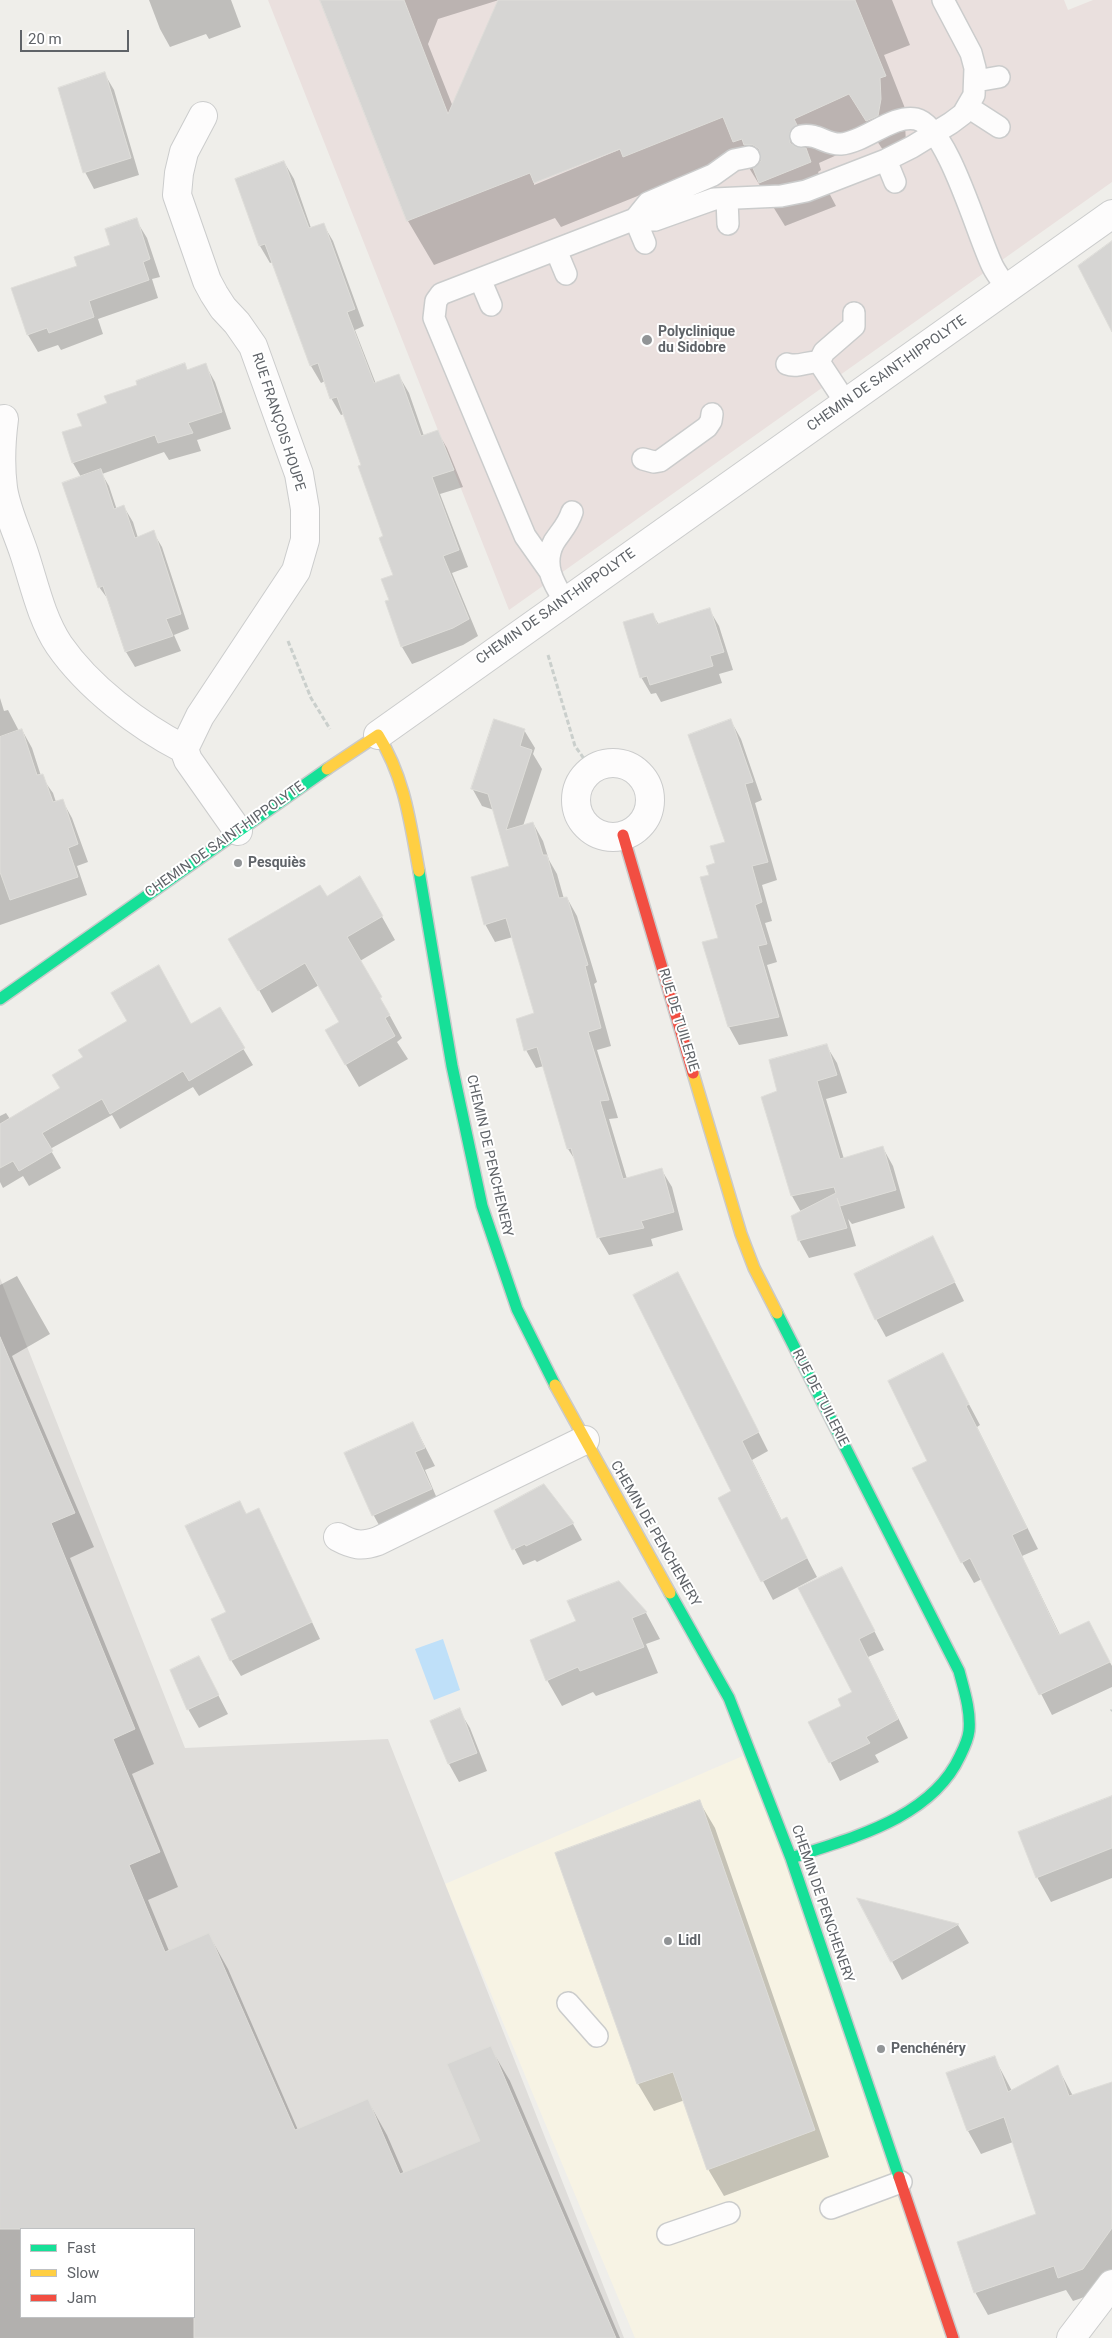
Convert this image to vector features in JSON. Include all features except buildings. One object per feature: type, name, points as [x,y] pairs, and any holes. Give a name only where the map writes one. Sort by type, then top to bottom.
[{"type":"street","name":"RUE FRANÇOIS HOUPE","points":[[184,749],[200,716],[263,623],[296,570],[305,540],[305,509],[299,474],[253,346],[246,334],[223,308],[214,294],[178,195],[179,173],[184,152],[203,116]]},
{"type":"street","name":"CHEMIN DE SAINT-HIPPOLYTE","points":[[0,999],[347,754],[378,735],[1112,214]]},
{"type":"street","points":[[4,419],[0,454],[3,488],[44,614],[59,644],[79,669],[128,715],[145,728],[184,749],[195,771],[238,831]]},
{"type":"street","name":"CHEMIN DE PENCHENERY","points":[[378,735],[395,764],[406,798],[452,1066],[485,1214],[517,1308],[585,1440],[730,1698],[791,1858],[953,2338]]},
{"type":"street","points":[[612,762],[624,764],[635,769],[643,778],[648,788],[649,812],[634,830],[623,835],[611,837],[598,834],[588,827],[580,817],[576,805],[577,792],[581,780],[592,770],[612,762]]},
{"type":"street","name":"RUE DE TUILERIE","points":[[623,835],[741,1234],[754,1268],[959,1671],[966,1694],[969,1718],[967,1741],[957,1764],[942,1784],[925,1801],[888,1821],[850,1838],[791,1858]]},
{"type":"street","points":[[338,1537],[354,1545],[364,1546],[378,1541],[585,1440]]},
{"type":"street","points":[[1071,2338],[1112,2284]]},
{"type":"lane","points":[[549,570],[525,536],[434,318],[436,301],[441,294],[635,219],[655,220],[700,202],[781,196],[809,199],[935,133],[957,119],[968,107],[974,96],[976,81],[976,68],[971,53],[946,1]]},
{"type":"lane","points":[[976,81],[999,77]]},
{"type":"lane","points":[[968,107],[999,127]]},
{"type":"lane","points":[[801,136],[811,135],[839,144],[852,142],[901,120],[915,118],[926,123],[935,133],[953,166],[993,268],[1008,289]]},
{"type":"lane","points":[[635,219],[648,204],[713,175],[734,160],[748,156]]},
{"type":"lane","points":[[886,160],[895,182]]},
{"type":"lane","points":[[727,199],[728,224]]},
{"type":"lane","points":[[635,219],[645,243]]},
{"type":"lane","points":[[556,250],[566,274]]},
{"type":"lane","points":[[480,279],[490,305]]},
{"type":"lane","points":[[819,362],[824,352],[854,326],[854,313]]},
{"type":"lane","points":[[787,364],[798,366],[808,362],[819,362]]},
{"type":"lane","points":[[819,362],[846,403]]},
{"type":"lane","points":[[643,459],[654,462],[660,461],[707,427],[712,421],[712,414]]},
{"type":"lane","points":[[565,601],[551,580],[549,570],[551,549],[567,526],[572,512]]},
{"type":"lane","points":[[568,2004],[597,2036]]},
{"type":"lane","points":[[831,2208],[901,2182]]},
{"type":"lane","points":[[668,2234],[730,2213]]},
{"type":"path","points":[[263,623],[289,641],[311,698],[347,754]]},
{"type":"path","points":[[531,625],[545,646],[575,746],[592,770]]},
{"type":"shaded area","name":"Polyclinique du Sidobre","points":[[268,0],[1064,0],[1068,10],[1093,0],[1112,0],[1112,182],[509,610]]},
{"type":"shaded area","points":[[0,1278],[185,1748],[388,1739],[624,2338],[0,2338]]},
{"type":"shaded area","points":[[752,1752],[953,2338],[635,2338],[445,1884]]},
{"type":"water","points":[[443,1639],[460,1690],[434,1700],[415,1649]]},
{"type":"traffic: fast","points":[[0,999],[327,769]]},
{"type":"traffic: fast","points":[[419,871],[452,1066],[482,1206],[517,1309],[555,1385]]},
{"type":"traffic: fast","points":[[777,1313],[959,1671],[969,1716],[968,1738],[960,1756],[947,1778],[930,1796],[909,1811],[863,1834],[791,1858]]},
{"type":"traffic: fast","points":[[670,1593],[729,1698],[791,1858],[899,2177]]},
{"type":"traffic: slow","points":[[327,769],[378,735],[395,768],[400,784],[409,818],[419,871]]},
{"type":"traffic: slow","points":[[693,1073],[741,1234],[754,1268],[777,1313]]},
{"type":"traffic: slow","points":[[555,1385],[670,1593]]},
{"type":"traffic: jam","points":[[623,835],[693,1073]]},
{"type":"traffic: jam","points":[[899,2177],[953,2338]]},
{"type":"place","name":"Polyclinique du Sidobre","points":[[647,340]]},
{"type":"place","name":"Pesquiès","points":[[238,863]]},
{"type":"place","name":"Lidl","points":[[668,1941]]},
{"type":"place","name":"Penchénéry","points":[[881,2049]]}]
